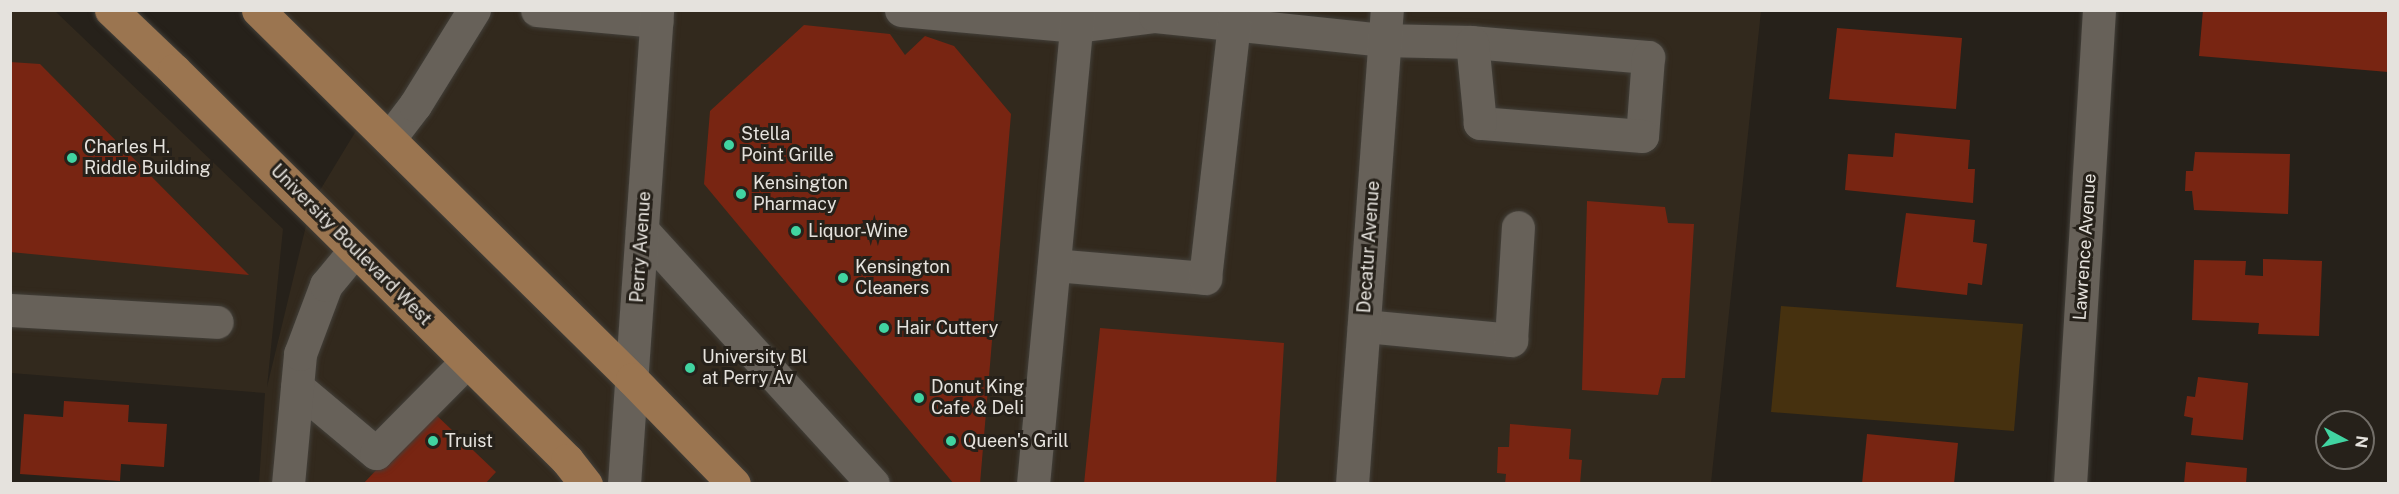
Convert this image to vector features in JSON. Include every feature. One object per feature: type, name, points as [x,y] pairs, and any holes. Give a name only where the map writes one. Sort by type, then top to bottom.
[{"type":"main road","name":"University Boulevard West","points":[[111,10],[567,460],[586,483]]},
{"type":"main road","points":[[258,10],[633,379],[734,483]]},
{"type":"street","points":[[388,139],[415,105],[474,10]]},
{"type":"street","points":[[537,10],[657,16]]},
{"type":"street","points":[[901,10],[1078,18],[1155,16],[1386,25],[1472,42],[1648,57],[1642,136],[1480,123],[1472,42]]},
{"type":"street","name":"Lawrence Avenue","points":[[2070,483],[2099,10]]},
{"type":"street","name":"Perry Avenue","points":[[624,483],[657,16]]},
{"type":"street","points":[[1033,483],[1078,18]]},
{"type":"street","points":[[1054,265],[1205,278],[1253,21]]},
{"type":"street","name":"Decatur Avenue","points":[[1352,483],[1386,25]]},
{"type":"street","points":[[1364,326],[1511,340],[1518,227]]},
{"type":"street","points":[[642,230],[873,483]]},
{"type":"street","points":[[288,483],[300,354],[326,285],[356,250]]},
{"type":"street","points":[[10,310],[217,322]]},
{"type":"street","points":[[297,387],[376,453],[467,361]]},
{"type":"shaded area","points":[[10,11],[55,11],[283,229],[267,387],[311,205],[365,116],[258,11],[1387,11],[1344,483],[259,483],[265,393],[11,373]]},
{"type":"shaded area","points":[[1397,11],[1761,11],[1711,483],[1348,484]]},
{"type":"shaded area","points":[[1781,306],[2023,324],[2014,431],[1771,412]]},
{"type":"building","points":[[2203,10],[2388,10],[2388,72],[2199,56]]},
{"type":"building","points":[[804,25],[890,34],[905,55],[925,36],[954,46],[1011,114],[980,484],[954,484],[704,184],[710,111]]},
{"type":"building","points":[[1837,28],[1962,38],[1956,109],[1829,99]]},
{"type":"building","name":"Charles H. Riddle Building","points":[[10,62],[40,64],[249,275],[10,252]]},
{"type":"building","points":[[1895,133],[1970,140],[1968,169],[1975,169],[1973,203],[1845,190],[1848,154],[1893,157]]},
{"type":"building","points":[[2195,152],[2290,154],[2288,214],[2194,210],[2192,191],[2185,191],[2186,171],[2193,171]]},
{"type":"building","points":[[1587,201],[1665,207],[1668,223],[1694,224],[1685,378],[1662,378],[1658,395],[1582,390]]},
{"type":"building","points":[[1906,213],[1975,220],[1973,242],[1987,244],[1982,285],[1968,283],[1967,295],[1896,287]]},
{"type":"building","points":[[2263,259],[2322,261],[2319,336],[2258,334],[2259,323],[2192,320],[2194,260],[2246,261],[2245,275],[2263,276]]},
{"type":"building","points":[[1100,328],[1284,343],[1276,484],[1084,484]]},
{"type":"building","points":[[2198,377],[2248,383],[2243,440],[2191,435],[2193,418],[2184,416],[2187,396],[2195,397]]},
{"type":"building","points":[[64,401],[129,405],[128,422],[167,424],[164,467],[121,464],[120,481],[20,474],[24,414],[63,417]]},
{"type":"building","name":"Truist","points":[[432,411],[496,472],[485,484],[363,484]]},
{"type":"building","points":[[1510,424],[1571,429],[1569,459],[1582,460],[1580,484],[1505,484],[1506,474],[1497,473],[1498,447],[1509,447]]},
{"type":"building","points":[[1867,434],[1958,443],[1954,484],[1862,484]]},
{"type":"building","points":[[2186,462],[2247,468],[2246,484],[2184,484]]},
{"type":"place","name":"Stella Point Grille","points":[[729,145]]},
{"type":"place","name":"Charles H. Riddle Building","points":[[72,158]]},
{"type":"place","name":"Kensington Pharmacy","points":[[741,194]]},
{"type":"place","name":"Liquor-Wine","points":[[796,231]]},
{"type":"place","name":"Kensington Cleaners","points":[[843,278]]},
{"type":"place","name":"Hair Cuttery","points":[[884,328]]},
{"type":"place","name":"University Bl at Perry Av","points":[[690,368]]},
{"type":"place","name":"Donut King Cafe & Deli","points":[[919,398]]},
{"type":"place","name":"Truist","points":[[433,441]]},
{"type":"place","name":"Queen's Grill","points":[[951,441]]}]
